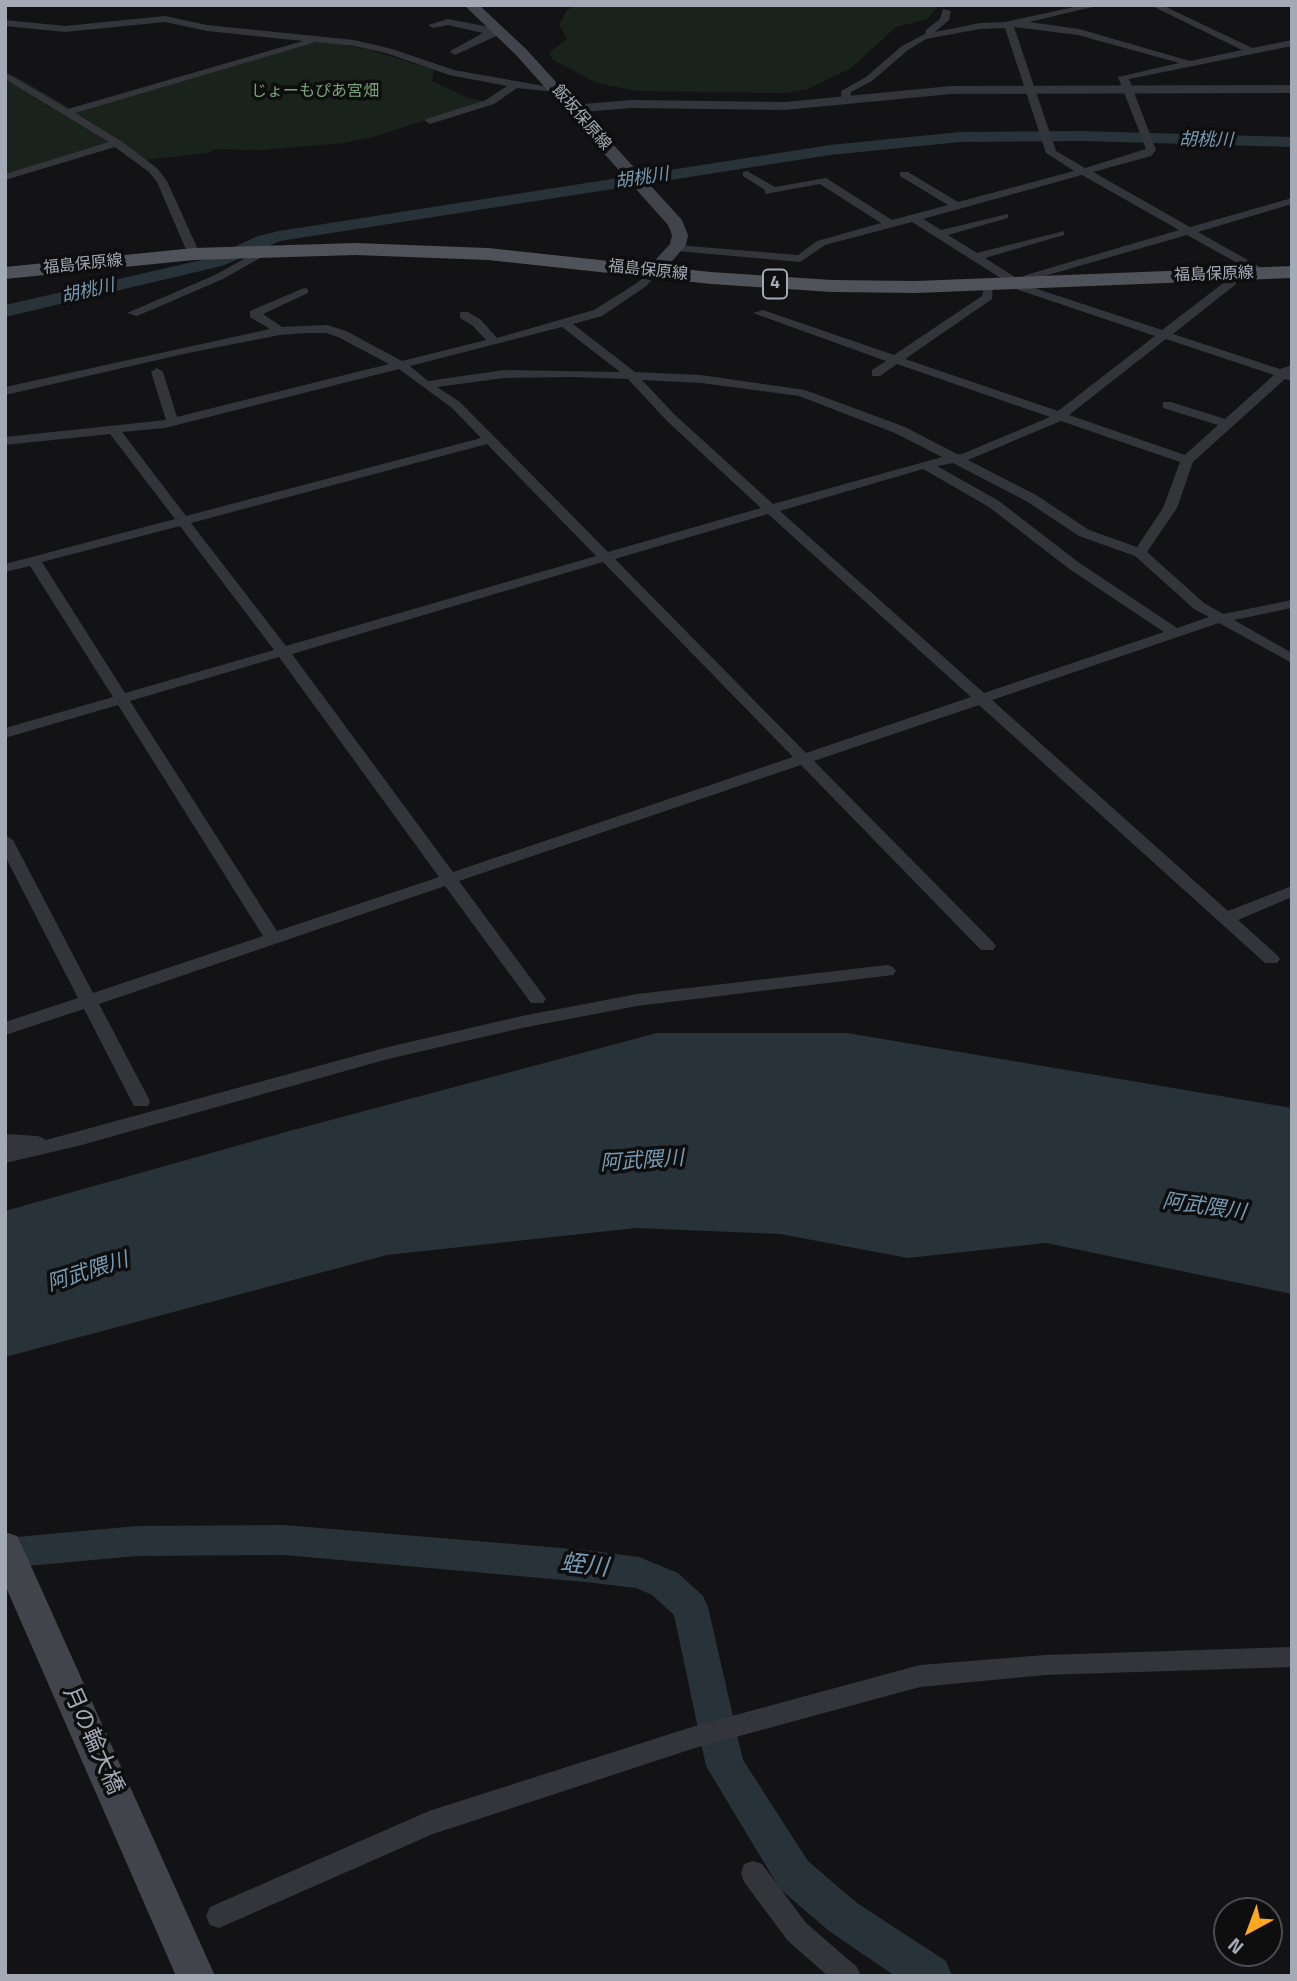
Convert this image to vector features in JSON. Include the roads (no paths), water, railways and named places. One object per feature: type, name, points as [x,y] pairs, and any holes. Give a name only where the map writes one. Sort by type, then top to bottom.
[{"type":"main road","name":"飯坂保原線","points":[[471,5],[556,89],[676,224],[680,235],[677,248]]},
{"type":"main road","points":[[654,271],[677,248]]},
{"type":"main road","name":"福島保原線","points":[[5,273],[194,254],[264,250],[414,250],[488,254],[775,284],[916,287],[1292,272]]},
{"type":"main road","name":"月の輪大橋","points":[[5,1546],[179,1936]]},
{"type":"main road","points":[[179,1936],[196,1976]]},
{"type":"street","points":[[846,99],[846,92],[869,79],[905,48],[932,34],[1008,24],[1097,5]]},
{"type":"street","points":[[1153,5],[1249,50]]},
{"type":"street","points":[[932,34],[929,31],[944,20],[946,11]]},
{"type":"street","points":[[5,23],[65,29],[165,19],[207,28],[319,38],[367,46],[452,73],[516,85],[556,89]]},
{"type":"street","points":[[433,25],[447,22],[496,32]]},
{"type":"street","points":[[1008,24],[1087,33],[1181,64]]},
{"type":"street","points":[[1008,24],[1051,153],[1263,273]]},
{"type":"street","points":[[455,52],[496,32]]},
{"type":"street","points":[[67,112],[319,38]]},
{"type":"street","points":[[775,284],[821,243],[1150,152],[1126,89],[1123,78],[1126,76],[1292,43]]},
{"type":"street","points":[[402,56],[420,49]]},
{"type":"street","points":[[5,75],[117,143],[159,176],[194,254]]},
{"type":"street","points":[[430,121],[490,102],[516,85]]},
{"type":"street","points":[[572,109],[631,104],[785,106],[950,90],[1292,89]]},
{"type":"street","points":[[5,177],[117,143]]},
{"type":"street","points":[[747,174],[771,192],[821,180],[890,224]]},
{"type":"street","points":[[904,174],[957,206]]},
{"type":"street","points":[[1016,283],[1292,201]]},
{"type":"street","points":[[939,234],[1004,216]]},
{"type":"street","points":[[914,218],[1016,283],[1163,336],[1289,372]]},
{"type":"street","points":[[976,257],[1060,233]]},
{"type":"street","points":[[677,248],[800,260]]},
{"type":"street","points":[[133,313],[219,277],[264,250]]},
{"type":"street","points":[[5,441],[173,422],[494,342],[564,323],[609,307],[654,271]]},
{"type":"street","points":[[5,733],[924,464],[957,459],[1060,416],[1232,282],[1231,274]]},
{"type":"street","points":[[876,373],[988,297],[989,284]]},
{"type":"street","points":[[280,331],[254,314],[304,291]]},
{"type":"street","points":[[760,313],[1187,460]]},
{"type":"street","points":[[464,314],[477,323],[494,342]]},
{"type":"street","points":[[564,323],[597,346],[632,376],[671,418],[770,509],[1271,960]]},
{"type":"street","points":[[5,391],[280,331],[317,328],[335,331],[402,366],[456,405],[987,946]]},
{"type":"street","points":[[157,372],[173,422]]},
{"type":"street","points":[[1140,554],[1170,508],[1187,460],[1289,372]]},
{"type":"street","points":[[425,385],[516,374],[573,373],[701,379],[802,393],[900,430],[1031,498],[1084,533],[1140,554],[1191,600],[1218,619],[1292,659]]},
{"type":"street","points":[[1167,405],[1227,424]]},
{"type":"street","points":[[113,429],[282,651],[537,999]]},
{"type":"street","points":[[5,568],[488,440]]},
{"type":"street","points":[[924,464],[994,504],[1073,565],[1175,633]]},
{"type":"street","points":[[34,561],[273,938]]},
{"type":"street","points":[[5,1029],[1175,633],[1218,619],[1292,604]]},
{"type":"street","points":[[5,840],[141,1101]]},
{"type":"street","points":[[1226,918],[1292,891]]},
{"type":"street","points":[[5,1156],[388,1053],[535,1020],[636,1000],[887,971]]},
{"type":"street","points":[[5,1141],[36,1142],[43,1147]]},
{"type":"street","points":[[219,1916],[429,1823],[695,1737],[920,1676],[1045,1665],[1292,1657]]},
{"type":"street","points":[[753,1873],[797,1932],[848,1976]]},
{"type":"water","name":"阿武隈川","points":[[657,1033],[847,1033],[1292,1108],[1292,1294],[1046,1243],[908,1258],[780,1234],[636,1228],[387,1255],[5,1357],[5,1211],[293,1130]]},
{"type":"waterway","name":"胡桃川","points":[[5,311],[216,262],[279,236],[830,150],[960,137],[1082,136],[1292,142]]},
{"type":"waterway","name":"蛭川","points":[[5,1553],[137,1541],[284,1540],[585,1566],[639,1573],[665,1584],[690,1607],[725,1766],[794,1875],[843,1917],[931,1976]]},
{"type":"park label","name":"じょーもぴあ宮畑","points":[[315,92]]}]
